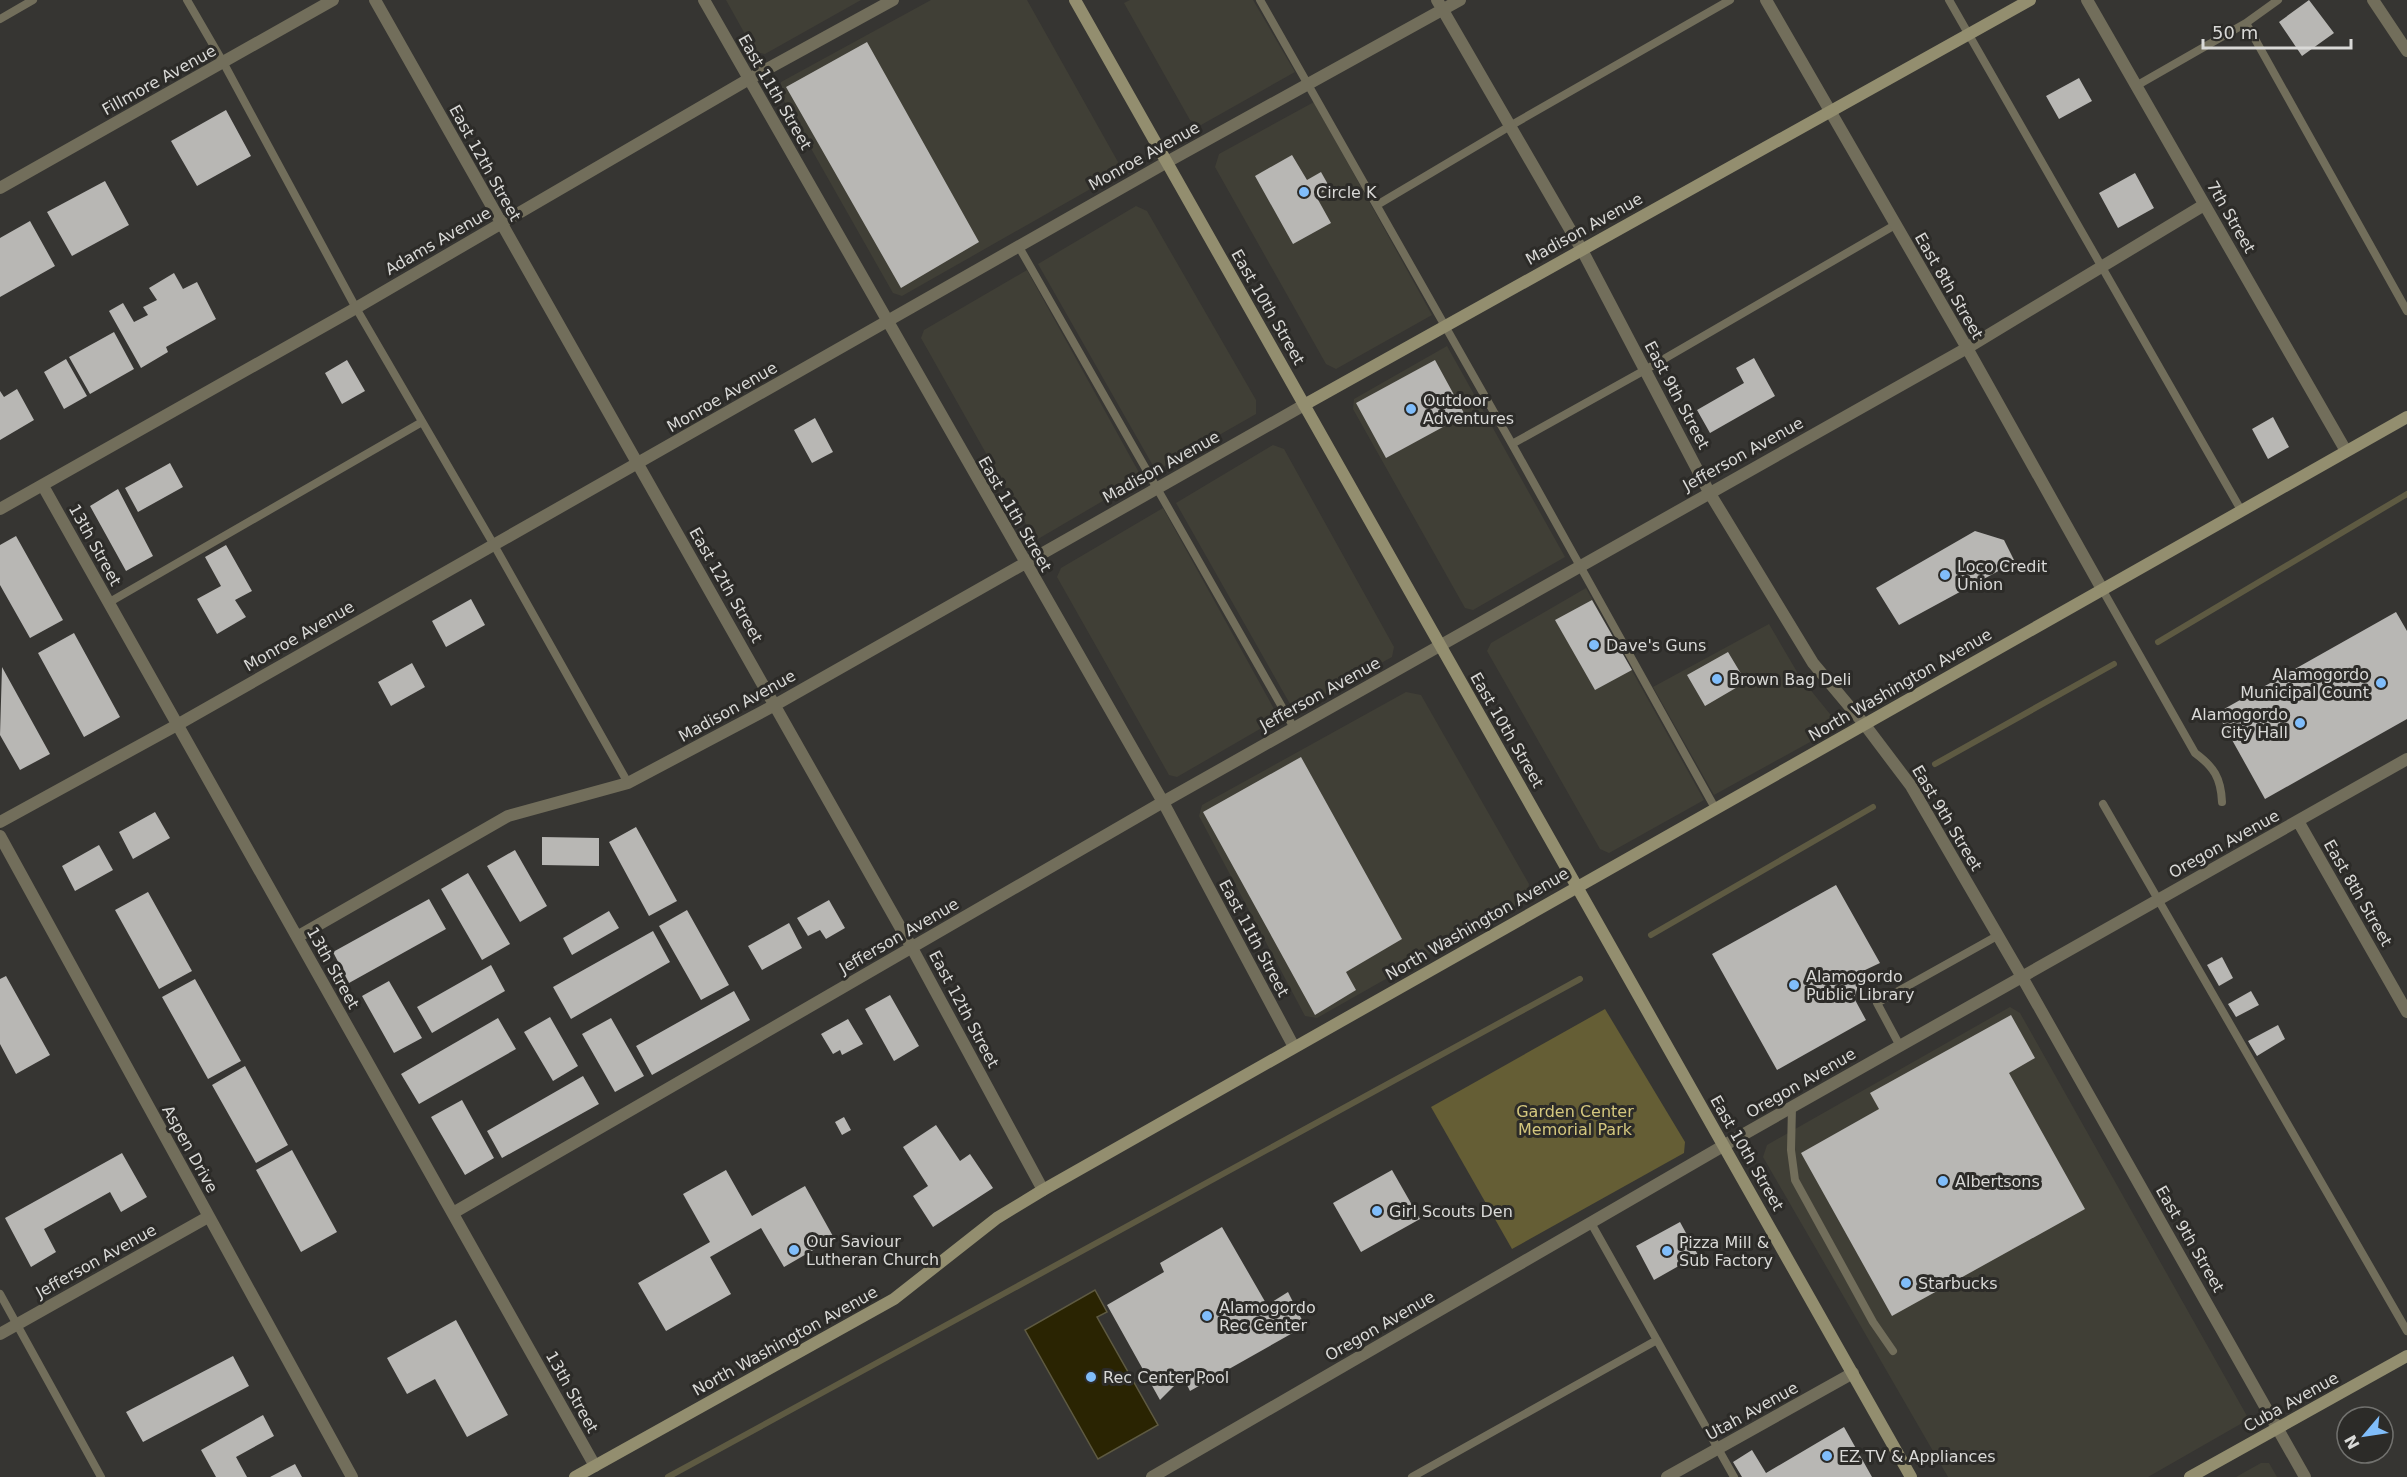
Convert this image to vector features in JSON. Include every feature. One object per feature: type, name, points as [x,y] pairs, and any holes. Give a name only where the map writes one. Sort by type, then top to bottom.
[{"type":"main road","name":"East 10th Street","points":[[1075,0],[1911,1477]]},
{"type":"main road","name":"Madison Avenue","points":[[1304,405],[1829,110],[2030,0]]},
{"type":"main road","name":"North Washington Avenue","points":[[575,1477],[894,1299],[996,1218],[1043,1190],[2407,417]]},
{"type":"main road","name":"Cuba Avenue","points":[[2190,1477],[2407,1356]]},
{"type":"street","name":"Fillmore Avenue","points":[[0,188],[333,0]]},
{"type":"street","name":"East 12th Street","points":[[375,0],[912,948],[1043,1190]]},
{"type":"street","name":"East 11th Street","points":[[704,0],[1024,563],[1163,802],[1294,1047]]},
{"type":"street","name":"Adams Avenue","points":[[0,509],[356,308],[749,79],[893,0]]},
{"type":"street","name":"Monroe Avenue","points":[[0,822],[177,725],[1308,84],[1440,5],[1460,0]]},
{"type":"street","name":"East 8th Street","points":[[1766,0],[2102,589]]},
{"type":"street","name":"7th Street","points":[[2087,0],[2346,451]]},
{"type":"street","points":[[2373,0],[2407,51]]},
{"type":"street","name":"East 9th Street","points":[[1440,5],[1582,250],[1709,492],[1813,663],[1865,725],[1911,786],[2306,1477]]},
{"type":"street","name":"Jefferson Avenue","points":[[453,1213],[1163,802],[1966,348],[2205,205]]},
{"type":"street","name":"Madison Avenue","points":[[297,936],[508,816],[628,783],[775,705],[1304,405]]},
{"type":"street","name":"13th Street","points":[[43,486],[594,1466]]},
{"type":"street","name":"Oregon Avenue","points":[[1152,1477],[1792,1107],[2407,759]]},
{"type":"street","name":"East 8th Street","points":[[2298,821],[2407,1012]]},
{"type":"street","name":"Aspen Drive","points":[[0,836],[352,1477]]},
{"type":"street","name":"Jefferson Avenue","points":[[0,1334],[208,1217]]},
{"type":"street","name":"Utah Avenue","points":[[1667,1477],[1853,1373]]},
{"type":"lane","points":[[0,19],[33,0]]},
{"type":"lane","points":[[187,0],[356,308],[494,545],[628,783]]},
{"type":"lane","points":[[1260,0],[1581,565],[1715,808]]},
{"type":"lane","points":[[1377,205],[1730,0]]},
{"type":"lane","points":[[1949,0],[2241,510]]},
{"type":"lane","points":[[2136,86],[2246,23],[2278,0]]},
{"type":"lane","points":[[2246,23],[2407,311]]},
{"type":"lane","points":[[1512,444],[1895,225]]},
{"type":"lane","points":[[1019,247],[1294,728]]},
{"type":"lane","points":[[108,603],[422,422]]},
{"type":"lane","points":[[2102,589],[2195,753],[2209,763],[2221,784],[2222,802]]},
{"type":"lane","points":[[2103,804],[2407,1331]]},
{"type":"lane","points":[[1900,1046],[1877,1003],[1997,936]]},
{"type":"lane","points":[[1792,1107],[1791,1150],[1795,1180],[1873,1322],[1893,1351]]},
{"type":"lane","points":[[1591,1223],[1734,1477]]},
{"type":"lane","points":[[0,1294],[101,1477]]},
{"type":"lane","points":[[1412,1477],[1657,1340]]},
{"type":"shaded area","points":[[726,0],[861,0],[765,54],[755,52]]},
{"type":"shaded area","points":[[931,0],[1027,0],[1118,162],[1115,175],[902,296],[893,293],[779,92],[781,82]]},
{"type":"shaded area","points":[[1130,0],[1253,0],[1295,72],[1201,125],[1190,120],[1124,3]]},
{"type":"shaded area","points":[[1314,102],[1432,315],[1336,369],[1326,364],[1215,167],[1219,154]]},
{"type":"shaded area","points":[[1136,206],[1147,211],[1256,400],[1256,414],[1156,471],[1038,264]]},
{"type":"shaded area","points":[[1027,270],[1142,478],[1038,539],[1031,533],[921,338],[924,330]]},
{"type":"shaded area","points":[[1447,346],[1565,557],[1473,610],[1465,608],[1353,409],[1354,399]]},
{"type":"shaded area","points":[[1273,445],[1284,449],[1394,647],[1392,657],[1294,711],[1176,503]]},
{"type":"shaded area","points":[[1163,508],[1279,718],[1177,777],[1169,775],[1057,577],[1061,568]]},
{"type":"shaded area","points":[[1586,588],[1704,800],[1609,853],[1600,849],[1487,651],[1491,643]]},
{"type":"shaded area","points":[[1769,624],[1800,677],[1834,719],[1830,731],[1714,795],[1653,687]]},
{"type":"shaded area","points":[[1406,692],[1421,695],[1529,884],[1527,899],[1317,1018],[1305,1016],[1199,816],[1202,805]]},
{"type":"shaded area","points":[[2010,1007],[2020,1013],[2247,1416],[2244,1422],[2148,1477],[1948,1477],[1763,1157],[1767,1145]]},
{"type":"shaded area","name":"Rec Center Pool","points":[[1095,1290],[1107,1312],[1097,1317],[1158,1425],[1098,1459],[1025,1330]]},
{"type":"shaded area","points":[[2261,1463],[2269,1463],[2277,1477],[2236,1477]]},
{"type":"green space","name":"Garden Center Memorial Park","points":[[1605,1009],[1685,1142],[1684,1153],[1512,1249],[1431,1107]]},
{"type":"building","points":[[2309,0],[2334,33],[2302,56],[2279,22]]},
{"type":"building","points":[[867,42],[979,242],[901,288],[786,87]]},
{"type":"building","points":[[2079,78],[2092,101],[2059,119],[2046,96]]},
{"type":"building","points":[[226,110],[251,156],[197,186],[171,141]]},
{"type":"building","points":[[1292,155],[1307,180],[1321,172],[1330,188],[1316,196],[1331,223],[1293,244],[1255,176]]},
{"type":"building","points":[[2135,173],[2154,208],[2118,228],[2099,193]]},
{"type":"building","points":[[105,181],[129,225],[72,256],[47,212]]},
{"type":"building","points":[[30,221],[55,266],[0,297],[0,238]]},
{"type":"building","points":[[174,273],[183,289],[197,282],[216,319],[166,347],[168,352],[141,368],[109,311],[123,303],[134,322],[148,315],[143,307],[157,300],[149,288]]},
{"type":"building","points":[[114,332],[134,369],[90,394],[69,357]]},
{"type":"building","points":[[1754,358],[1775,396],[1710,433],[1697,410],[1744,383],[1736,368]]},
{"type":"building","points":[[66,359],[87,396],[64,409],[44,372]]},
{"type":"building","points":[[347,360],[365,391],[342,404],[325,373]]},
{"type":"building","name":"Outdoor Adventures","points":[[1435,360],[1465,415],[1386,458],[1356,403]]},
{"type":"building","points":[[17,389],[34,420],[0,440],[0,391],[4,397]]},
{"type":"building","points":[[2273,417],[2289,447],[2268,459],[2252,429]]},
{"type":"building","points":[[815,418],[833,452],[812,463],[794,430]]},
{"type":"building","points":[[170,463],[183,487],[138,512],[125,488]]},
{"type":"building","points":[[118,489],[153,556],[126,571],[90,506]]},
{"type":"building","name":"Loco Credit Union","points":[[1975,531],[2004,540],[2015,562],[1899,625],[1876,588]]},
{"type":"building","points":[[16,536],[63,620],[30,638],[0,585],[0,545]]},
{"type":"building","points":[[226,545],[252,591],[235,600],[246,617],[217,634],[197,599],[221,586],[205,557]]},
{"type":"building","points":[[471,599],[485,625],[446,647],[432,621]]},
{"type":"building","name":"Dave's Guns","points":[[1592,600],[1632,670],[1595,690],[1555,620]]},
{"type":"building","name":"Alamogordo City Hall","points":[[2396,612],[2407,631],[2407,719],[2265,799],[2217,713]]},
{"type":"building","points":[[74,633],[120,717],[84,737],[38,653]]},
{"type":"building","name":"Brown Bag Deli","points":[[1728,652],[1746,682],[1705,706],[1687,675]]},
{"type":"building","points":[[412,663],[425,687],[391,706],[378,682]]},
{"type":"building","points":[[2,667],[50,754],[20,770],[0,735]]},
{"type":"building","points":[[1301,757],[1402,939],[1346,972],[1356,990],[1315,1015],[1203,812]]},
{"type":"building","points":[[155,812],[170,838],[133,859],[119,832]]},
{"type":"building","points":[[636,827],[677,901],[649,916],[609,842]]},
{"type":"building","points":[[542,837],[599,838],[599,866],[542,865]]},
{"type":"building","points":[[99,845],[113,870],[75,891],[62,866]]},
{"type":"building","points":[[515,850],[547,906],[520,922],[487,866]]},
{"type":"building","points":[[468,873],[510,944],[482,960],[441,889]]},
{"type":"building","name":"Alamogordo Public Library","points":[[1836,885],[1880,963],[1863,971],[1854,998],[1866,1020],[1777,1070],[1712,954]]},
{"type":"building","points":[[148,892],[192,971],[159,989],[115,910]]},
{"type":"building","points":[[429,899],[446,929],[349,983],[333,952]]},
{"type":"building","points":[[829,900],[845,928],[826,939],[820,930],[808,936],[797,918]]},
{"type":"building","points":[[687,910],[729,985],[701,1000],[659,926]]},
{"type":"building","points":[[609,911],[619,928],[572,955],[563,938]]},
{"type":"building","points":[[789,923],[802,948],[762,970],[748,946]]},
{"type":"building","points":[[653,931],[670,962],[571,1019],[553,987]]},
{"type":"building","points":[[2222,957],[2233,978],[2219,986],[2207,965]]},
{"type":"building","points":[[491,965],[505,991],[432,1033],[417,1007]]},
{"type":"building","points":[[6,976],[50,1055],[16,1074],[0,1044],[0,979]]},
{"type":"building","points":[[195,979],[241,1061],[208,1079],[162,997]]},
{"type":"building","points":[[389,981],[422,1038],[394,1053],[362,996]]},
{"type":"building","points":[[734,991],[750,1020],[652,1075],[636,1046]]},
{"type":"building","points":[[2251,991],[2259,1005],[2236,1017],[2228,1004]]},
{"type":"building","points":[[890,995],[919,1046],[894,1061],[865,1009]]},
{"type":"building","name":"Albertsons","points":[[2011,1015],[2035,1058],[2009,1073],[2085,1209],[1892,1316],[1801,1153],[1879,1109],[1870,1093]]},
{"type":"building","points":[[550,1017],[578,1066],[553,1081],[524,1032]]},
{"type":"building","points":[[498,1018],[516,1049],[419,1104],[401,1074]]},
{"type":"building","points":[[611,1018],[644,1076],[615,1092],[582,1034]]},
{"type":"building","points":[[848,1019],[863,1044],[842,1055],[840,1050],[833,1054],[821,1034]]},
{"type":"building","points":[[2278,1025],[2285,1039],[2257,1056],[2248,1041]]},
{"type":"building","points":[[245,1066],[288,1145],[256,1163],[212,1085]]},
{"type":"building","points":[[583,1076],[599,1104],[502,1158],[487,1131]]},
{"type":"building","points":[[462,1100],[494,1158],[465,1175],[431,1117]]},
{"type":"building","points":[[844,1117],[851,1130],[842,1135],[835,1122]]},
{"type":"building","points":[[936,1125],[960,1161],[970,1154],[993,1188],[933,1227],[913,1196],[928,1186],[903,1147]]},
{"type":"building","points":[[292,1150],[337,1232],[301,1252],[256,1170]]},
{"type":"building","points":[[122,1153],[147,1197],[121,1212],[110,1192],[44,1229],[56,1252],[31,1267],[5,1218]]},
{"type":"building","name":"Our Saviour Lutheran Church","points":[[726,1170],[752,1216],[805,1186],[834,1238],[784,1267],[761,1228],[710,1257],[731,1294],[666,1331],[638,1283],[710,1242],[683,1194]]},
{"type":"building","name":"Girl Scouts Den","points":[[1392,1170],[1420,1219],[1361,1252],[1333,1203]]},
{"type":"building","name":"Pizza Mill & Sub Factory","points":[[1680,1222],[1698,1255],[1654,1280],[1636,1246]]},
{"type":"building","name":"Alamogordo Rec Center","points":[[1222,1227],[1267,1305],[1288,1292],[1305,1326],[1190,1391],[1183,1377],[1160,1400],[1107,1305],[1164,1272],[1160,1263]]},
{"type":"building","points":[[456,1320],[508,1415],[467,1437],[435,1379],[407,1394],[387,1358]]},
{"type":"building","points":[[233,1356],[249,1386],[143,1442],[126,1412]]},
{"type":"building","points":[[263,1415],[274,1436],[236,1457],[247,1477],[216,1477],[201,1450]]},
{"type":"building","name":"EZ TV & Appliances","points":[[1844,1427],[1872,1477],[1742,1477],[1733,1462],[1752,1450],[1766,1473]]},
{"type":"building","points":[[295,1464],[302,1477],[270,1477]]},
{"type":"waterway","points":[[2158,642],[2407,494]]},
{"type":"waterway","points":[[1935,764],[2114,664]]},
{"type":"waterway","points":[[1651,935],[1873,807]]},
{"type":"waterway","points":[[668,1477],[1580,979]]},
{"type":"place","name":"Circle K","points":[[1304,192]]},
{"type":"place","name":"Outdoor Adventures","points":[[1411,409]]},
{"type":"place","name":"Loco Credit Union","points":[[1945,575]]},
{"type":"place","name":"Dave's Guns","points":[[1594,645]]},
{"type":"place","name":"Brown Bag Deli","points":[[1717,679]]},
{"type":"place","name":"Alamogordo Municipal Count","points":[[2381,683]]},
{"type":"place","name":"Alamogordo City Hall","points":[[2300,723]]},
{"type":"place","name":"Alamogordo Public Library","points":[[1794,985]]},
{"type":"place","name":"Albertsons","points":[[1943,1181]]},
{"type":"place","name":"Girl Scouts Den","points":[[1377,1211]]},
{"type":"place","name":"Our Saviour Lutheran Church","points":[[794,1250]]},
{"type":"place","name":"Pizza Mill & Sub Factory","points":[[1667,1251]]},
{"type":"place","name":"Starbucks","points":[[1906,1283]]},
{"type":"place","name":"Alamogordo Rec Center","points":[[1207,1316]]},
{"type":"place","name":"Rec Center Pool","points":[[1091,1377]]},
{"type":"place","name":"EZ TV & Appliances","points":[[1827,1456]]}]
